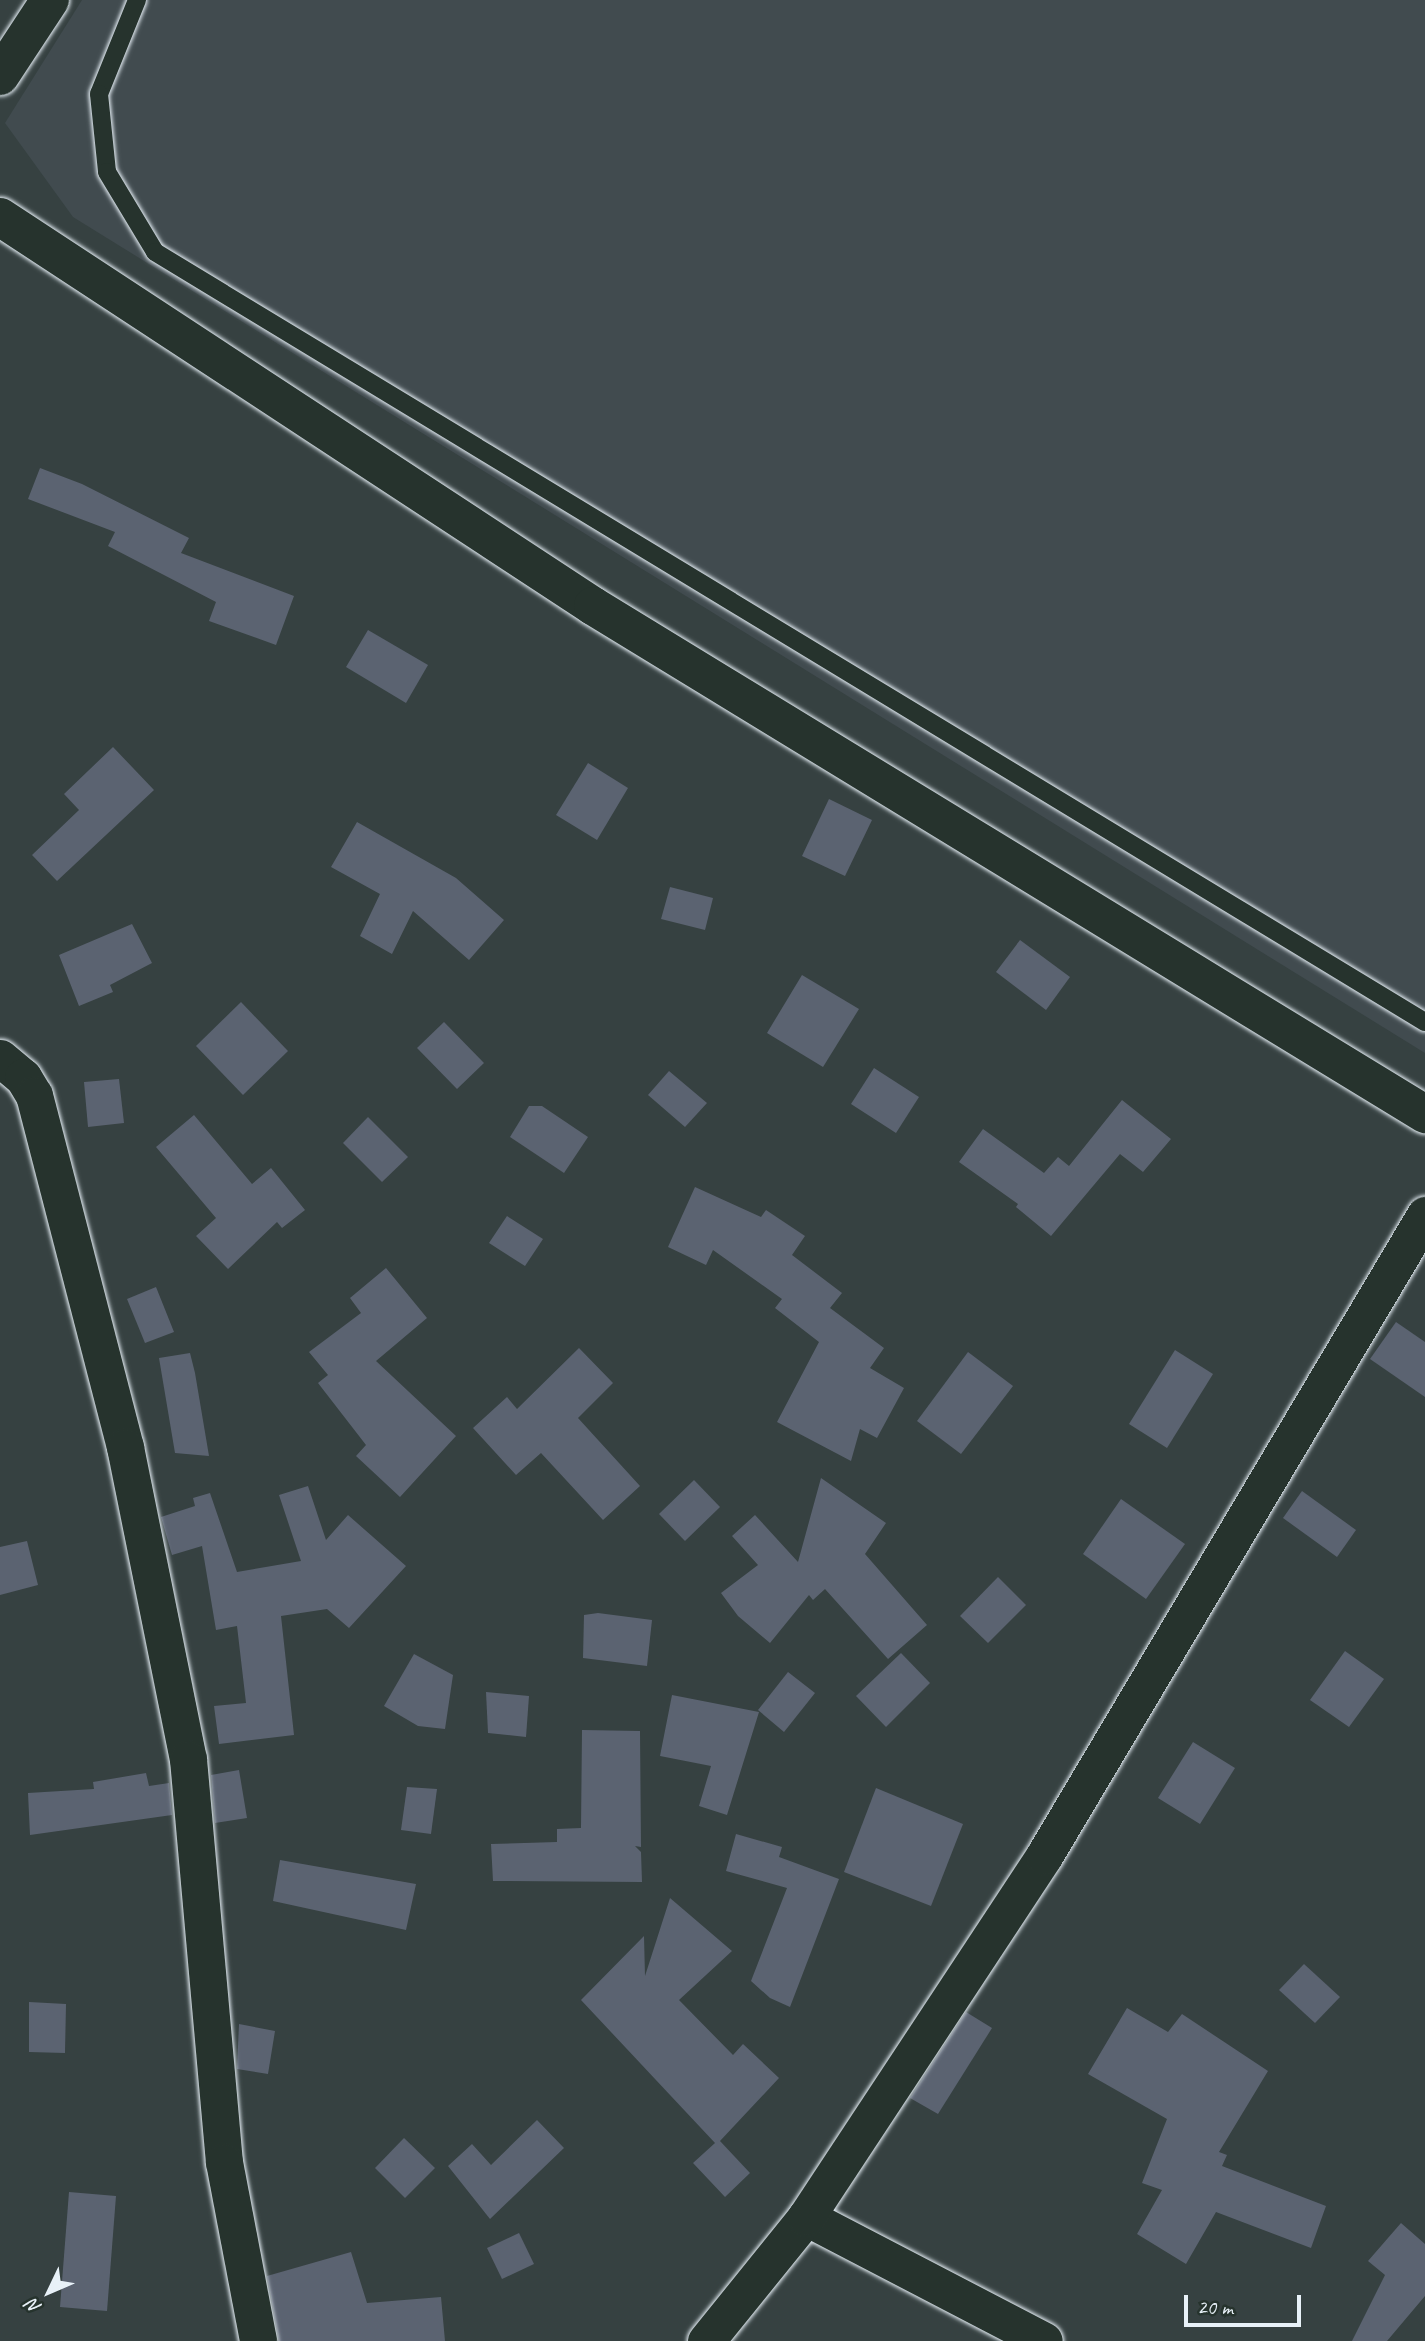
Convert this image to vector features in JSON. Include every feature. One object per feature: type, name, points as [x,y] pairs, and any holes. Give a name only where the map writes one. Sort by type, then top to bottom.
[{"type":"street","points":[[0,76],[50,0]]},
{"type":"street","points":[[0,217],[593,606],[1425,1114]]},
{"type":"street","points":[[0,1058],[23,1077],[34,1095],[125,1447],[183,1732],[224,2162],[258,2341]]},
{"type":"street","points":[[706,2341],[806,2217],[1044,1856],[1425,1215]]},
{"type":"street","points":[[806,2217],[1044,2341]]},
{"type":"lane","points":[[137,0],[99,94],[107,172],[155,251],[1425,1022]]},
{"type":"shaded area","points":[[82,0],[1425,0],[1425,1053],[73,217],[5,123]]},
{"type":"building","points":[[40,468],[82,484],[189,538],[181,553],[294,596],[276,645],[209,621],[216,602],[108,546],[115,532],[28,499]]},
{"type":"building","points":[[368,630],[428,665],[406,703],[346,667]]},
{"type":"building","points":[[113,747],[154,790],[57,881],[32,855],[79,810],[64,794]]},
{"type":"building","points":[[588,763],[628,788],[597,840],[556,815]]},
{"type":"building","points":[[829,799],[872,820],[845,876],[802,856]]},
{"type":"building","points":[[357,822],[456,878],[504,920],[469,960],[413,911],[392,954],[360,936],[380,894],[331,867]]},
{"type":"building","points":[[670,887],[713,898],[705,930],[661,919]]},
{"type":"building","points":[[132,924],[152,963],[110,985],[113,992],[79,1006],[59,955]]},
{"type":"building","points":[[1020,940],[1070,977],[1046,1010],[996,972]]},
{"type":"building","points":[[802,975],[859,1009],[823,1067],[767,1033]]},
{"type":"building","points":[[241,1002],[288,1051],[243,1095],[196,1046]]},
{"type":"building","points":[[444,1022],[484,1063],[457,1089],[417,1048]]},
{"type":"building","points":[[874,1068],[919,1097],[896,1133],[851,1104]]},
{"type":"building","points":[[669,1071],[707,1103],[685,1127],[648,1095]]},
{"type":"building","points":[[119,1079],[124,1123],[88,1127],[84,1082]]},
{"type":"building","points":[[1122,1100],[1171,1139],[1143,1172],[1120,1154],[1051,1236],[1016,1207],[1018,1204],[959,1162],[983,1129],[1044,1173],[1058,1157],[1069,1166]]},
{"type":"building","points":[[529,1106],[542,1106],[588,1137],[564,1173],[510,1137]]},
{"type":"building","points":[[194,1115],[252,1184],[271,1168],[305,1210],[282,1228],[277,1222],[228,1269],[196,1236],[216,1218],[156,1147]]},
{"type":"building","points":[[368,1117],[408,1157],[382,1182],[343,1143]]},
{"type":"building","points":[[695,1187],[761,1217],[766,1210],[805,1236],[792,1255],[842,1293],[830,1308],[884,1348],[870,1368],[904,1388],[877,1438],[860,1429],[851,1461],[777,1422],[819,1342],[775,1308],[782,1299],[713,1250],[706,1265],[668,1247]]},
{"type":"building","points":[[507,1216],[543,1239],[525,1266],[489,1243]]},
{"type":"building","points":[[386,1268],[427,1318],[376,1361],[456,1436],[400,1497],[356,1456],[366,1445],[318,1383],[328,1375],[309,1352],[361,1313],[350,1298]]},
{"type":"building","points":[[156,1287],[174,1332],[145,1343],[127,1299]]},
{"type":"building","points":[[1396,1322],[1425,1342],[1425,1397],[1370,1359]]},
{"type":"building","points":[[579,1348],[613,1383],[578,1418],[640,1486],[603,1520],[541,1453],[516,1475],[473,1428],[507,1397],[517,1409]]},
{"type":"building","points":[[1175,1350],[1213,1374],[1167,1448],[1129,1424]]},
{"type":"building","points":[[968,1352],[1013,1386],[961,1454],[917,1421]]},
{"type":"building","points":[[190,1353],[209,1456],[175,1453],[159,1358]]},
{"type":"building","points":[[821,1478],[886,1523],[865,1554],[927,1625],[888,1659],[825,1589],[813,1600],[809,1595],[770,1643],[738,1616],[721,1593],[758,1565],[732,1536],[755,1515],[798,1562]]},
{"type":"building","points":[[694,1480],[720,1507],[685,1541],[659,1514]]},
{"type":"building","points":[[308,1486],[326,1540],[348,1515],[406,1566],[349,1628],[327,1609],[281,1616],[294,1735],[219,1744],[214,1706],[246,1703],[237,1626],[216,1630],[202,1546],[172,1555],[161,1517],[195,1506],[193,1498],[210,1493],[237,1572],[301,1561],[279,1495]]},
{"type":"building","points":[[1302,1491],[1356,1530],[1337,1557],[1283,1518]]},
{"type":"building","points":[[1121,1499],[1185,1544],[1146,1599],[1083,1554]]},
{"type":"building","points":[[27,1541],[38,1585],[0,1595],[0,1547]]},
{"type":"building","points":[[998,1577],[1026,1605],[988,1643],[960,1616]]},
{"type":"building","points":[[598,1613],[652,1620],[647,1666],[583,1658],[584,1615]]},
{"type":"building","points":[[1345,1651],[1384,1679],[1349,1727],[1310,1700]]},
{"type":"building","points":[[901,1653],[930,1683],[886,1727],[856,1696]]},
{"type":"building","points":[[414,1654],[453,1675],[445,1729],[418,1726],[384,1706]]},
{"type":"building","points":[[788,1672],[815,1693],[784,1732],[758,1710]]},
{"type":"building","points":[[486,1692],[529,1696],[526,1737],[488,1733]]},
{"type":"building","points":[[672,1695],[759,1712],[727,1815],[699,1806],[711,1766],[660,1756]]},
{"type":"building","points":[[582,1730],[640,1731],[641,1847],[635,1846],[641,1852],[642,1882],[493,1881],[491,1844],[557,1842],[557,1829],[581,1828]]},
{"type":"building","points":[[1193,1742],[1235,1768],[1200,1824],[1158,1798]]},
{"type":"building","points":[[239,1770],[247,1818],[215,1823],[211,1775]]},
{"type":"building","points":[[146,1773],[149,1786],[169,1783],[172,1815],[30,1835],[28,1793],[94,1789],[93,1782]]},
{"type":"building","points":[[407,1787],[437,1789],[431,1834],[401,1830]]},
{"type":"building","points":[[876,1788],[963,1824],[931,1906],[844,1872]]},
{"type":"building","points":[[736,1834],[782,1847],[779,1857],[839,1879],[790,2007],[770,1998],[751,1981],[787,1888],[726,1871]]},
{"type":"building","points":[[280,1860],[416,1884],[406,1930],[273,1901]]},
{"type":"building","points":[[670,1898],[732,1951],[679,2000],[733,2055],[743,2044],[779,2078],[720,2141],[750,2173],[725,2197],[693,2163],[715,2143],[581,2000],[644,1936],[645,1976]]},
{"type":"building","points":[[1304,1964],[1340,1997],[1315,2023],[1279,1990]]},
{"type":"building","points":[[29,2002],[66,2004],[65,2053],[29,2052]]},
{"type":"building","points":[[1127,2008],[1168,2032],[1182,2014],[1268,2071],[1219,2152],[1227,2155],[1222,2166],[1326,2206],[1311,2248],[1216,2212],[1186,2264],[1137,2234],[1162,2190],[1142,2183],[1167,2119],[1088,2074]]},
{"type":"building","points":[[966,2012],[992,2028],[938,2114],[910,2098]]},
{"type":"building","points":[[239,2024],[275,2031],[268,2074],[237,2069]]},
{"type":"building","points":[[537,2120],[564,2148],[490,2219],[448,2166],[472,2144],[491,2165]]},
{"type":"building","points":[[404,2138],[435,2168],[405,2198],[375,2168]]},
{"type":"building","points":[[69,2192],[116,2196],[107,2311],[60,2307]]},
{"type":"building","points":[[1401,2223],[1425,2244],[1425,2296],[1387,2341],[1352,2341],[1385,2275],[1368,2261]]},
{"type":"building","points":[[519,2233],[534,2264],[502,2279],[487,2248]]},
{"type":"building","points":[[351,2252],[367,2303],[441,2297],[445,2341],[279,2341],[267,2276]]}]
